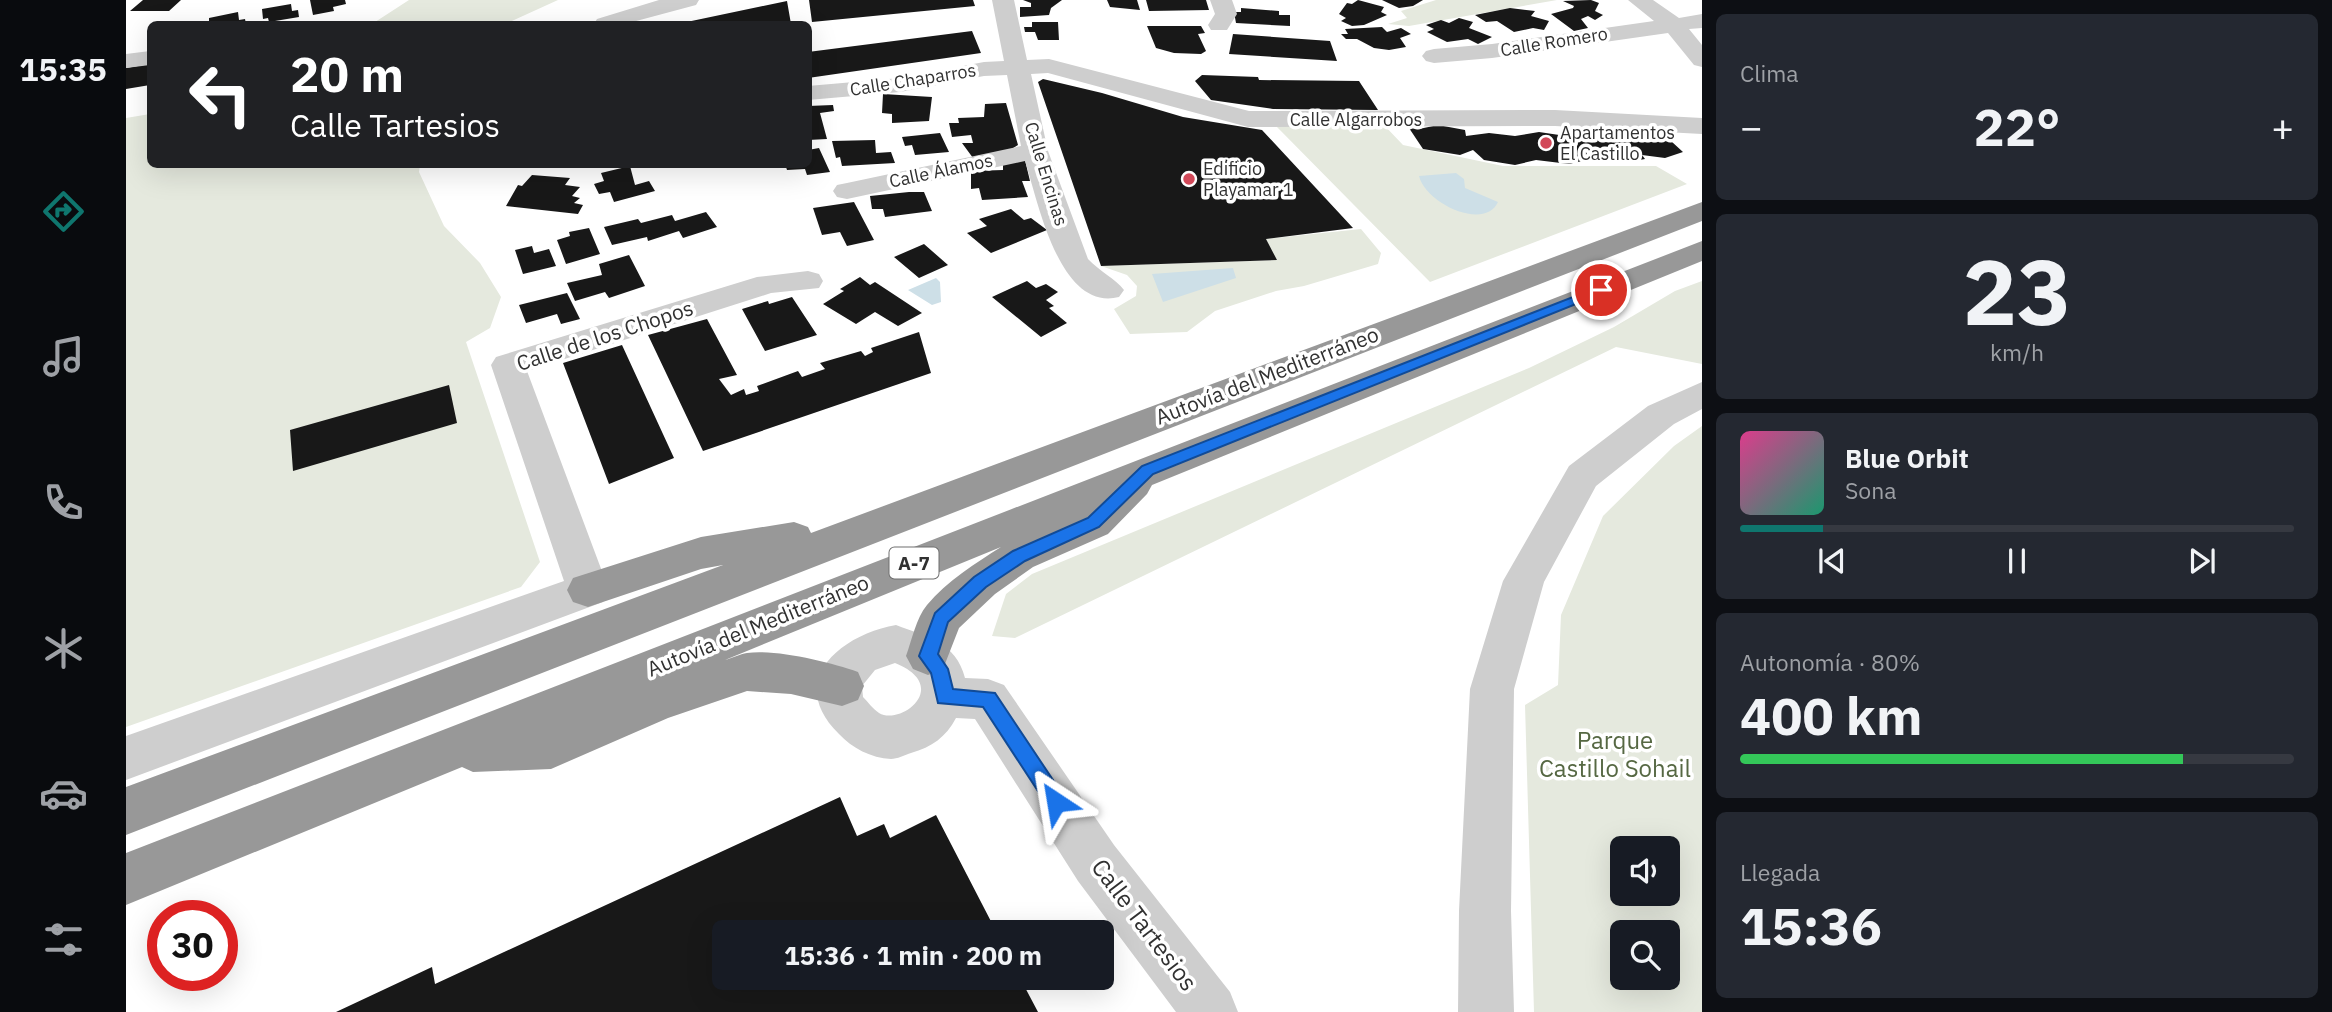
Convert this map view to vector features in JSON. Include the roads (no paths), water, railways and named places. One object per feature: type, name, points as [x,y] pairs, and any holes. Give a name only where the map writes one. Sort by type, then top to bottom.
[{"type":"highway","name":"Autovía del Mediterráneo","points":[[126,811],[1702,211]]},
{"type":"highway","name":"Autovía del Mediterráneo","points":[[126,879],[1702,250]]},
{"type":"highway","points":[[936,677],[941,618],[980,582],[1019,556],[1094,523],[1148,470]]},
{"type":"highway","points":[[588,590],[701,553],[872,526]]},
{"type":"highway","points":[[443,752],[551,747],[657,702],[747,672],[791,675],[842,686]]},
{"type":"street","points":[[614,21],[688,0]]},
{"type":"street","name":"Calle Encinas","points":[[1003,0],[1035,150],[1074,262],[1090,279],[1108,290]]},
{"type":"street","points":[[1219,25],[1226,14],[1221,0]]},
{"type":"street","points":[[1639,0],[1673,24],[1702,60]]},
{"type":"street","name":"Calle Romero","points":[[1434,56],[1492,51],[1702,21]]},
{"type":"street","points":[[126,61],[147,58]]},
{"type":"street","name":"Calle Chaparros","points":[[812,93],[900,85],[984,69],[1017,66]]},
{"type":"street","name":"Calle Algarrobos","points":[[1017,66],[1049,66],[1071,70],[1205,110],[1248,119],[1555,118],[1702,126]]},
{"type":"street","name":"Calle Álamos","points":[[847,191],[1035,150]]},
{"type":"street","name":"Calle de los Chopos","points":[[588,590],[508,365],[768,284],[808,281]]},
{"type":"street","points":[[1486,1012],[1485,911],[1492,690],[1524,581],[1582,476],[1661,415],[1702,394]]},
{"type":"street","points":[[126,758],[588,590]]},
{"type":"street","points":[[896,644],[914,648],[936,677],[939,711],[929,723],[915,732],[882,736],[866,731],[853,721],[844,708],[843,677],[851,663],[864,652],[880,646],[896,644]]},
{"type":"street","name":"Calle Tartesios","points":[[936,677],[988,699],[1096,863],[1210,1012]]},
{"type":"place","name":"Apartamentos El Castillo","points":[[1546,143]]},
{"type":"place","name":"Edificio Playamar 1","points":[[1189,179]]},
{"type":"park label","name":"Parque Castillo Sohail","points":[[1615,755]]}]
